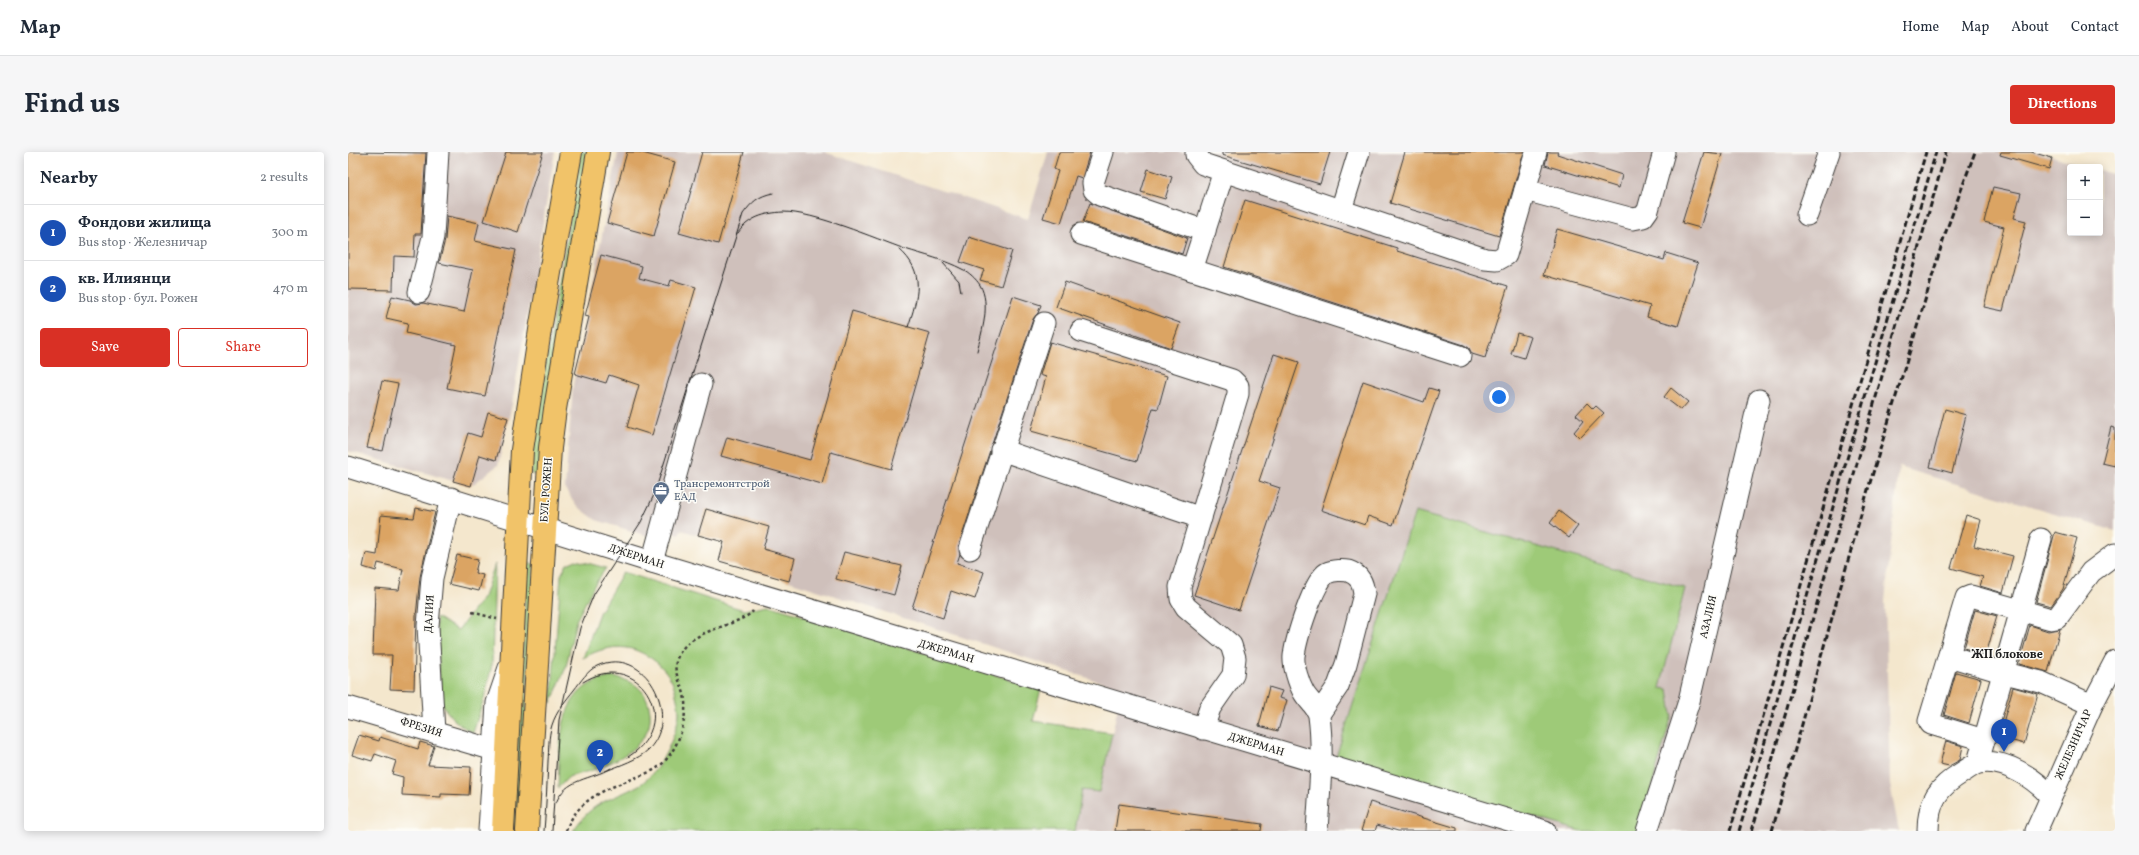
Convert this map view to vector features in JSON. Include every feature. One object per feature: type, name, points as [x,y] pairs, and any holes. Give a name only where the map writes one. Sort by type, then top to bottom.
[{"type":"main road","points":[[503,831],[517,519],[522,450],[527,405],[571,152]]},
{"type":"main road","name":"БУЛ. РОЖЕН","points":[[528,831],[544,527],[555,409],[598,152]]},
{"type":"street","points":[[419,292],[434,237],[438,152]]},
{"type":"street","points":[[1103,152],[1093,183],[1094,190],[1100,195],[1205,231]]},
{"type":"street","points":[[1196,152],[1196,156],[1203,164],[1486,259],[1497,260],[1506,255],[1536,152]]},
{"type":"street","points":[[1341,210],[1359,152]]},
{"type":"street","points":[[1525,190],[1633,218],[1643,217],[1648,210],[1664,152]]},
{"type":"street","points":[[1807,215],[1830,152]]},
{"type":"street","points":[[1192,270],[1224,171]]},
{"type":"street","points":[[1082,234],[1460,356]]},
{"type":"street","points":[[970,550],[1001,450],[1044,323]]},
{"type":"street","points":[[1081,331],[1232,380],[1238,386],[1238,394],[1180,587],[1181,599],[1186,607],[1231,645],[1235,658],[1233,675],[1210,708],[1203,729]]},
{"type":"street","points":[[652,562],[701,384]]},
{"type":"street","name":"АЗАЛИЯ","points":[[1647,831],[1689,701],[1759,400]]},
{"type":"street","points":[[1001,450],[1201,518]]},
{"type":"street","name":"ДЖЕРМАН","points":[[348,466],[652,562],[1545,831]]},
{"type":"street","name":"ДАЛИЯ","points":[[434,732],[428,626],[432,578],[451,498]]},
{"type":"street","points":[[1978,762],[2022,611],[2041,539]]},
{"type":"street","points":[[1984,740],[1931,724],[1929,722],[1968,596],[2051,619],[2057,618],[2091,572],[2115,554]]},
{"type":"street","points":[[1317,831],[1321,764],[1319,714],[1304,693],[1299,680],[1294,658],[1299,630],[1320,579],[1328,572],[1336,570],[1348,571],[1358,576],[1363,584],[1364,594],[1338,686],[1319,714]]},
{"type":"street","points":[[489,831],[497,703],[512,653]]},
{"type":"street","points":[[1949,656],[2004,674],[2041,682],[2092,705]]},
{"type":"street","name":"ЖЕЛЕЗНИЧАР","points":[[2036,831],[2092,705],[2115,660]]},
{"type":"street","name":"ФРЕЗИЯ","points":[[348,707],[494,750]]},
{"type":"street","points":[[1928,831],[1928,815],[1940,789],[1947,782],[1978,762],[2003,765],[2016,771],[2039,785],[2051,797]]},
{"type":"path","points":[[566,831],[576,810],[588,800],[602,790],[657,768],[671,754],[683,727],[684,695],[675,663],[682,648],[696,637],[729,625],[751,614],[764,596]]},
{"type":"path","points":[[472,612],[498,619]]},
{"type":"shaded area","points":[[348,152],[555,152],[512,404],[498,465],[471,486],[348,451]]},
{"type":"shaded area","points":[[618,152],[824,152],[1028,219],[1048,152],[2038,152],[2079,164],[2067,164],[2067,236],[2103,236],[2103,171],[2115,175],[2115,531],[1899,467],[1885,601],[1890,784],[1899,831],[1075,831],[1082,790],[1099,792],[1122,689],[789,581],[719,561],[724,542],[681,530],[679,534],[671,531],[659,523],[648,536],[596,520],[577,506],[565,489],[573,386]]},
{"type":"green space","points":[[581,152],[588,152],[538,475],[531,474],[534,434]]},
{"type":"green space","points":[[1415,512],[1685,588],[1660,688],[1668,689],[1672,715],[1639,831],[1580,831],[1336,757]]},
{"type":"green space","points":[[576,560],[606,568],[595,584],[576,621],[566,667],[551,703],[561,575],[567,564]]},
{"type":"green space","points":[[495,564],[492,664],[486,692],[473,733],[454,720],[441,701],[436,617],[458,630],[484,597]]},
{"type":"green space","points":[[527,564],[534,564],[520,831],[513,831]]},
{"type":"green space","points":[[623,572],[744,610],[768,605],[1041,689],[1033,721],[1112,733],[1099,792],[1082,790],[1075,831],[573,831],[595,807],[628,791],[646,780],[666,753],[678,722],[678,706],[671,680],[662,667],[649,657],[635,650],[622,647],[608,648],[583,658],[599,613]]},
{"type":"green space","points":[[613,677],[626,680],[640,689],[644,694],[649,706],[650,718],[648,728],[636,746],[628,753],[591,771],[567,778],[558,788],[561,735],[565,718],[571,703],[581,691],[594,682]]},
{"type":"building","points":[[348,152],[426,153],[421,234],[415,234],[414,257],[394,256],[393,290],[348,289]]},
{"type":"building","points":[[506,152],[543,152],[518,232],[484,221]]},
{"type":"building","points":[[627,152],[639,152],[675,162],[654,236],[607,223]]},
{"type":"building","points":[[702,152],[744,152],[718,244],[679,233]]},
{"type":"building","points":[[1059,152],[1090,152],[1082,178],[1076,176],[1061,223],[1043,218],[1058,171],[1054,169]]},
{"type":"building","points":[[1222,152],[1330,152],[1320,184],[1222,155]]},
{"type":"building","points":[[1405,152],[1524,152],[1499,236],[1390,203]]},
{"type":"building","points":[[1548,152],[1558,152],[1557,154],[1622,175],[1619,188],[1545,165]]},
{"type":"building","points":[[1704,152],[1722,154],[1700,228],[1682,223]]},
{"type":"building","points":[[2001,152],[2031,152],[2052,158],[2049,169],[2000,155]]},
{"type":"building","points":[[1148,169],[1172,177],[1165,199],[1141,192]]},
{"type":"building","points":[[1993,187],[2021,193],[2014,218],[2026,221],[2003,311],[1984,307],[2004,227],[1984,222]]},
{"type":"building","points":[[1245,200],[1397,248],[1397,251],[1508,286],[1485,358],[1472,354],[1469,348],[1464,345],[1224,267]]},
{"type":"building","points":[[1090,203],[1187,238],[1182,254],[1083,222]]},
{"type":"building","points":[[447,216],[479,223],[475,241],[516,250],[485,396],[447,388],[456,345],[406,333],[408,323],[386,318],[392,296],[410,300],[416,304],[423,303],[464,312],[473,270],[439,263],[445,240]]},
{"type":"building","points":[[1557,229],[1664,260],[1666,253],[1698,263],[1678,326],[1647,317],[1650,306],[1544,275]]},
{"type":"building","points":[[969,237],[1012,251],[1001,286],[980,280],[984,270],[960,262]]},
{"type":"building","points":[[601,255],[642,266],[639,278],[669,286],[671,280],[696,287],[652,435],[627,427],[639,385],[609,375],[606,383],[575,374],[589,317],[585,316]]},
{"type":"building","points":[[1065,282],[1180,323],[1171,348],[1056,307]]},
{"type":"building","points":[[1013,296],[1041,305],[1038,313],[1033,319],[959,545],[960,554],[957,563],[984,572],[975,599],[951,591],[943,618],[912,608]]},
{"type":"building","points":[[852,311],[930,333],[891,469],[831,452],[822,484],[721,456],[727,437],[810,460]]},
{"type":"building","points":[[1517,333],[1531,337],[1524,358],[1511,354]]},
{"type":"building","points":[[1050,342],[1167,376],[1158,409],[1153,408],[1137,461],[1031,431],[1046,377],[1040,375]]},
{"type":"building","points":[[1274,354],[1299,362],[1259,481],[1280,488],[1239,610],[1194,595]]},
{"type":"building","points":[[382,381],[398,384],[383,451],[367,448]]},
{"type":"building","points":[[1363,381],[1424,402],[1429,388],[1439,391],[1393,525],[1368,516],[1365,525],[1321,510]]},
{"type":"building","points":[[1671,388],[1688,402],[1681,410],[1664,397]]},
{"type":"building","points":[[1587,403],[1593,409],[1596,406],[1604,413],[1580,438],[1574,432],[1583,421],[1576,415]]},
{"type":"building","points":[[1945,409],[1966,415],[1952,473],[1930,467]]},
{"type":"building","points":[[488,412],[508,418],[496,460],[480,455],[471,486],[453,481],[468,433],[481,437]]},
{"type":"building","points":[[2111,427],[2115,428],[2115,466],[2102,463]]},
{"type":"building","points":[[416,508],[435,512],[420,577],[416,616],[414,690],[390,689],[392,655],[373,655],[375,588],[399,590],[403,569],[378,563],[376,571],[363,567],[366,553],[377,555],[381,515],[414,518]]},
{"type":"building","points":[[706,509],[769,527],[763,549],[795,558],[789,581],[719,561],[724,542],[698,535]]},
{"type":"building","points":[[1559,511],[1578,526],[1569,538],[1550,523]]},
{"type":"building","points":[[1966,515],[1981,520],[1974,546],[2013,556],[2003,593],[1980,586],[1983,577],[1951,568]]},
{"type":"building","points":[[2055,532],[2077,538],[2063,589],[2051,606],[2036,602]]},
{"type":"building","points":[[844,552],[902,566],[894,595],[836,579]]},
{"type":"building","points":[[457,555],[478,560],[475,573],[483,575],[479,591],[449,584]]},
{"type":"building","points":[[1975,610],[1997,616],[1986,655],[1964,648]]},
{"type":"building","points":[[2030,625],[2048,631],[2060,629],[2048,672],[2019,664]]},
{"type":"building","points":[[1956,672],[1981,679],[1969,723],[1944,715]]},
{"type":"building","points":[[1269,687],[1282,691],[1279,698],[1287,700],[1278,731],[1259,726]]},
{"type":"building","points":[[2013,687],[2038,694],[2024,744],[1999,737]]},
{"type":"building","points":[[359,735],[379,741],[380,737],[418,749],[420,742],[434,746],[428,765],[471,767],[469,795],[441,794],[441,797],[402,795],[403,777],[392,774],[396,761],[375,754],[372,761],[352,755]]},
{"type":"building","points":[[1946,741],[1963,746],[1960,760],[1949,766],[1940,764]]},
{"type":"building","points":[[1370,802],[1457,828],[1457,831],[1398,831],[1377,825],[1375,831],[1361,831]]},
{"type":"building","points":[[1119,804],[1262,824],[1261,831],[1115,831]]},
{"type":"tram line","points":[[552,831],[559,720],[580,628],[594,594],[641,522],[654,495],[743,214],[756,200],[773,193]]},
{"type":"tram line","points":[[738,233],[747,223],[758,217],[783,212],[796,213],[844,226],[905,249],[942,260],[962,269],[970,274],[980,285],[985,301],[984,318],[977,351]]},
{"type":"tram line","points":[[899,249],[908,258],[916,276],[917,295],[908,327]]},
{"type":"tram line","points":[[943,263],[959,281],[961,292]]},
{"type":"tram line","points":[[544,831],[549,739],[554,720],[565,702],[587,673],[597,666],[614,662],[630,665],[643,674],[653,686],[660,702],[662,719],[658,735],[645,753],[606,771]]},
{"type":"tram line","points":[[583,682],[603,674],[622,674],[637,681],[648,693],[653,709],[652,726],[644,742],[628,757]]},
{"type":"tram line","points":[[556,803],[560,795],[572,784],[611,768]]},
{"type":"railway","points":[[1730,831],[1926,152]]},
{"type":"railway","points":[[1739,831],[1936,152]]},
{"type":"railway","points":[[1752,831],[1946,152]]},
{"type":"railway","points":[[1772,831],[1869,486],[1945,234],[1975,152]]},
{"type":"place","name":"Трансремонтстрой ЕАД","points":[[661,505]]},
{"type":"place","name":"Фондови жилища","points":[[2004,752]]},
{"type":"place","name":"кв. Илиянци","points":[[600,773]]},
{"type":"district","name":"ЖП блокове","points":[[2007,655]]}]
